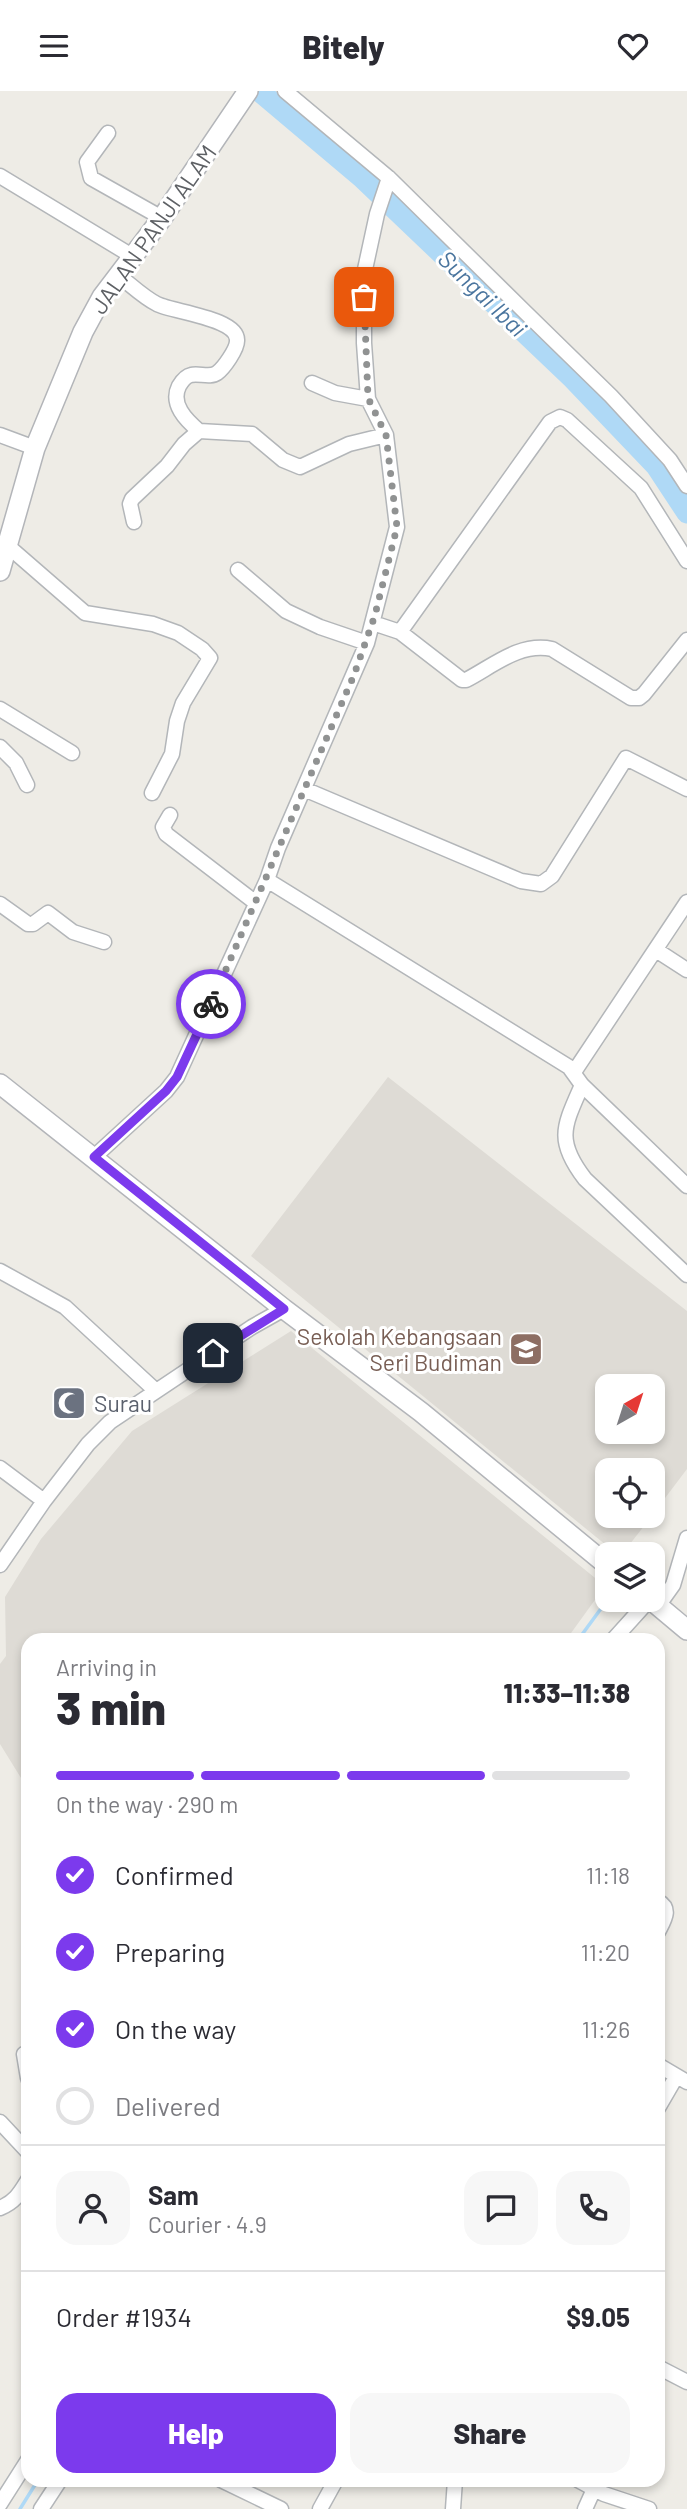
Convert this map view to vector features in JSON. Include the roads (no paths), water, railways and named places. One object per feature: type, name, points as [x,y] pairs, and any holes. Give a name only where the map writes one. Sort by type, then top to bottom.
[{"type":"main road","name":"JALAN PANJI ALAM","points":[[0,571],[35,448],[83,332],[102,297],[162,218],[240,94]]},
{"type":"main road","points":[[0,1084],[284,1309],[421,1412],[595,1555]]},
{"type":"main road","points":[[665,1612],[687,1630]]},
{"type":"street","points":[[285,91],[389,179],[611,396],[686,481]]},
{"type":"street","points":[[108,133],[87,162],[91,178],[162,218]]},
{"type":"street","points":[[0,176],[132,256]]},
{"type":"street","points":[[94,1157],[166,1091],[177,1077],[267,880],[367,643],[397,527],[386,435],[368,398],[364,343],[364,274],[377,213],[389,179]]},
{"type":"street","points":[[118,275],[156,304],[209,318],[234,331],[238,337],[237,344],[218,372],[212,375],[190,375],[181,381],[176,393],[178,405],[186,420],[199,431],[252,434],[283,460],[300,467],[349,444],[386,435]]},
{"type":"street","points":[[312,383],[335,393],[368,398]]},
{"type":"street","points":[[400,632],[550,422],[559,418],[567,420],[639,485],[687,561]]},
{"type":"street","points":[[134,522],[130,504],[132,499],[167,467],[184,444],[199,431]]},
{"type":"street","points":[[0,435],[35,448]]},
{"type":"street","points":[[9,547],[81,611],[153,625],[178,633],[202,649],[210,658],[183,703],[172,754],[152,793]]},
{"type":"street","points":[[238,570],[286,611],[320,627],[367,643]]},
{"type":"street","points":[[373,623],[400,632],[463,680],[520,650],[539,646],[552,649],[631,698],[639,698],[644,694],[687,640]]},
{"type":"street","points":[[0,709],[72,753]]},
{"type":"street","points":[[0,747],[16,763],[26,785]]},
{"type":"street","points":[[304,789],[521,881],[541,884],[552,876],[626,758],[687,789]]},
{"type":"street","points":[[170,815],[163,827],[166,834],[256,904]]},
{"type":"street","points":[[267,880],[569,1067],[582,1085],[687,1186]]},
{"type":"street","points":[[0,904],[28,924],[33,924],[48,913],[73,932],[104,943]]},
{"type":"street","points":[[574,1072],[686,905]]},
{"type":"street","points":[[656,950],[687,970]]},
{"type":"street","points":[[582,1085],[564,1131],[575,1168],[687,1275]]},
{"type":"street","points":[[0,1271],[65,1307],[156,1391]]},
{"type":"street","points":[[0,1565],[44,1501],[88,1444],[110,1422],[251,1327],[284,1309]]},
{"type":"street","points":[[0,1468],[44,1501]]},
{"type":"street","points":[[665,1592],[673,1585],[687,1538]]},
{"type":"street","points":[[620,1633],[642,1612]]},
{"type":"street","points":[[665,2069],[682,2080],[665,2100]]},
{"type":"street","points":[[0,2122],[21,2144]]},
{"type":"street","points":[[0,2208],[11,2203],[21,2193]]},
{"type":"street","points":[[665,2371],[687,2382]]},
{"type":"street","points":[[0,2504],[21,2471]]},
{"type":"street","points":[[41,2509],[55,2487]]},
{"type":"street","points":[[235,2487],[281,2509]]},
{"type":"street","points":[[320,2509],[332,2487]]},
{"type":"street","points":[[453,2509],[455,2487]]},
{"type":"street","points":[[590,2487],[649,2509]]},
{"type":"street","points":[[585,2509],[594,2489]]},
{"type":"waterway","name":"Sungai Ibai","points":[[259,91],[361,177],[573,379],[656,466],[687,513]]},
{"type":"waterway","points":[[583,1633],[598,1612]]},
{"type":"waterway","points":[[20,2509],[34,2487]]},
{"type":"place","name":"Sekolah Kebangsaan Seri Budiman","points":[[526,1349]]},
{"type":"place","name":"Surau","points":[[69,1403]]}]
